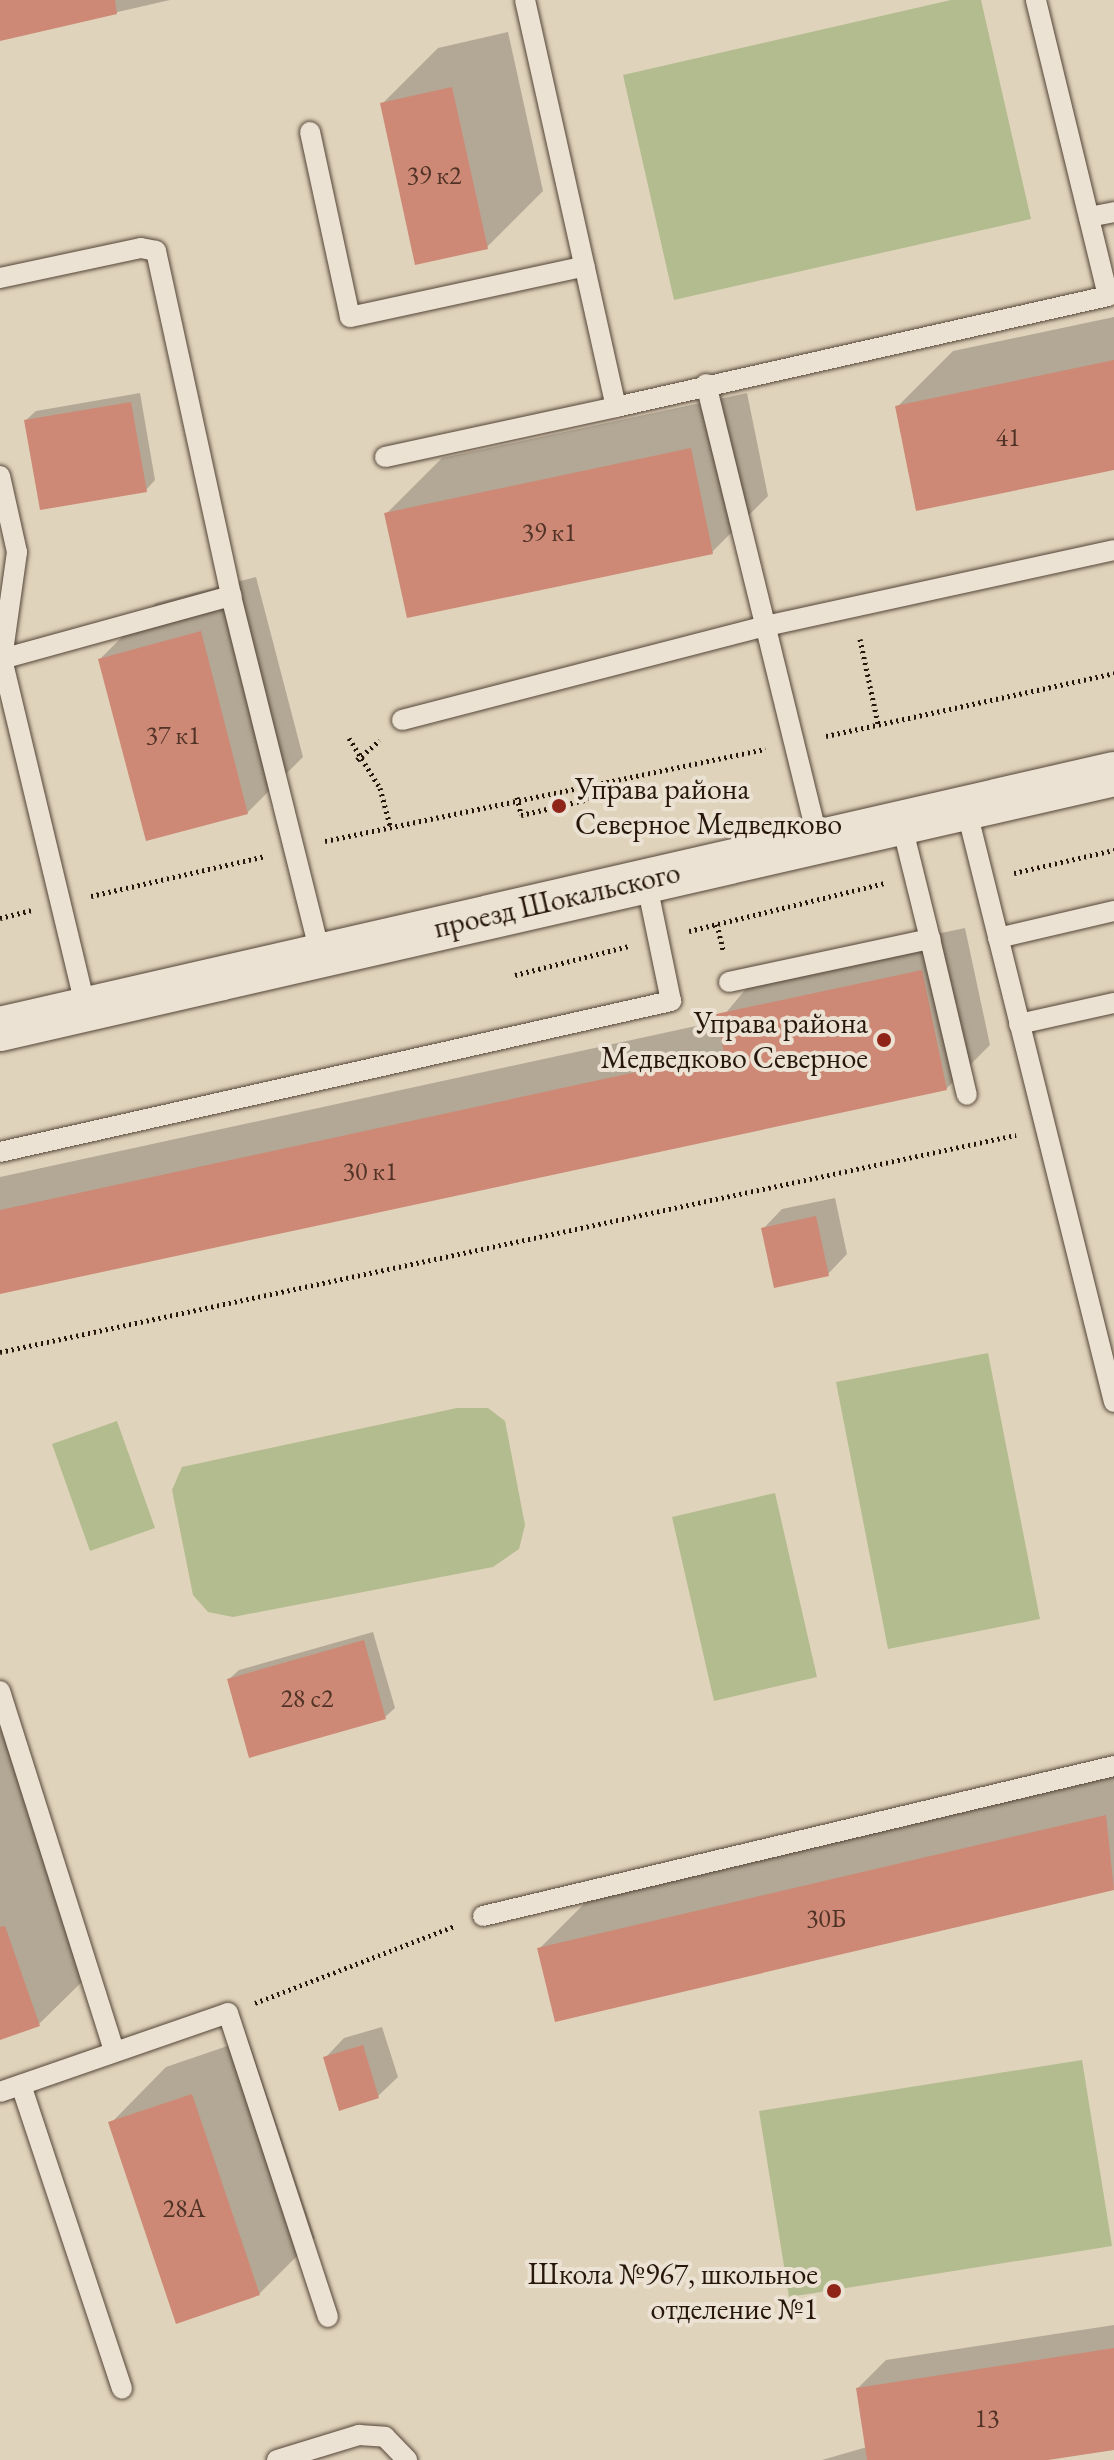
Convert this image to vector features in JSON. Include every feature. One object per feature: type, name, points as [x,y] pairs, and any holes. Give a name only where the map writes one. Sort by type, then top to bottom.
[{"type":"street","name":"проезд Шокальского","points":[[0,1029],[1114,774]]},
{"type":"lane","points":[[525,0],[616,407]]},
{"type":"lane","points":[[385,457],[1111,295],[1036,0]]},
{"type":"lane","points":[[310,132],[350,317],[585,266]]},
{"type":"lane","points":[[1089,217],[1114,212]]},
{"type":"lane","points":[[0,278],[141,248],[156,251],[231,596],[320,954]]},
{"type":"lane","points":[[706,384],[818,840]]},
{"type":"lane","points":[[0,476],[17,552],[2,659],[64,903],[86,1008]]},
{"type":"lane","points":[[402,720],[766,626],[1114,550]]},
{"type":"lane","points":[[2,659],[231,596]]},
{"type":"lane","points":[[966,808],[1114,1402]]},
{"type":"lane","points":[[901,822],[967,1095]]},
{"type":"lane","points":[[0,1152],[671,1001],[646,880]]},
{"type":"lane","points":[[998,938],[1114,911]]},
{"type":"lane","points":[[729,982],[930,939]]},
{"type":"lane","points":[[1019,1024],[1114,1003]]},
{"type":"lane","points":[[0,1691],[114,2050]]},
{"type":"lane","points":[[483,1916],[1114,1766]]},
{"type":"lane","points":[[0,2092],[228,2013],[328,2317]]},
{"type":"lane","points":[[21,2085],[122,2389]]},
{"type":"lane","points":[[277,2460],[359,2435],[385,2437],[407,2460]]},
{"type":"path","points":[[866,658],[878,724]]},
{"type":"path","points":[[0,918],[589,780],[792,744],[1114,673]]},
{"type":"path","points":[[349,738],[380,788],[390,826]]},
{"type":"path","points":[[517,797],[521,815],[582,801],[593,798],[589,780]]},
{"type":"path","points":[[984,880],[1114,850]]},
{"type":"path","points":[[674,935],[914,875]]},
{"type":"path","points":[[515,975],[645,942]]},
{"type":"path","points":[[0,1352],[1046,1129]]},
{"type":"path","points":[[228,2013],[483,1916]]},
{"type":"green space","points":[[951,0],[981,0],[1031,219],[674,300],[623,75]]},
{"type":"green space","points":[[988,1353],[1040,1619],[888,1649],[836,1382]]},
{"type":"green space","points":[[457,1408],[488,1408],[505,1421],[525,1525],[519,1549],[493,1567],[233,1617],[208,1612],[193,1595],[172,1490],[182,1467]]},
{"type":"green space","points":[[117,1421],[155,1528],[90,1551],[52,1444]]},
{"type":"green space","points":[[775,1493],[817,1677],[714,1701],[672,1517]]},
{"type":"green space","points":[[1082,2060],[1112,2246],[789,2297],[759,2111]]},
{"type":"building","points":[[0,0],[115,0],[117,14],[0,41]]},
{"type":"building","points":[[452,87],[488,249],[415,265],[380,103]]},
{"type":"building","points":[[1114,360],[1114,470],[916,511],[895,406]]},
{"type":"building","points":[[131,402],[147,492],[40,510],[24,420]]},
{"type":"building","points":[[691,448],[713,554],[407,618],[384,513]]},
{"type":"building","points":[[201,631],[248,814],[146,841],[98,659]]},
{"type":"building","points":[[922,970],[947,1090],[0,1294],[0,1210],[724,1053],[716,1014]]},
{"type":"building","points":[[816,1216],[829,1276],[774,1288],[761,1228]]},
{"type":"building","points":[[364,1640],[386,1719],[249,1758],[227,1679]]},
{"type":"building","points":[[1106,1815],[1114,1890],[555,2022],[537,1948]]},
{"type":"building","points":[[5,1926],[40,2026],[0,2040],[0,1927]]},
{"type":"building","points":[[363,2045],[379,2098],[339,2111],[323,2057]]},
{"type":"building","points":[[192,2094],[260,2295],[176,2324],[108,2122]]},
{"type":"building","points":[[1114,2348],[1114,2450],[1048,2460],[867,2460],[856,2388]]},
{"type":"place","name":"Управа района Северное Медведково","points":[[559,806]]},
{"type":"place","name":"Управа района Медведково Северное","points":[[884,1040]]},
{"type":"place","name":"Школа №967, школьное отделение №1","points":[[834,2291]]}]
